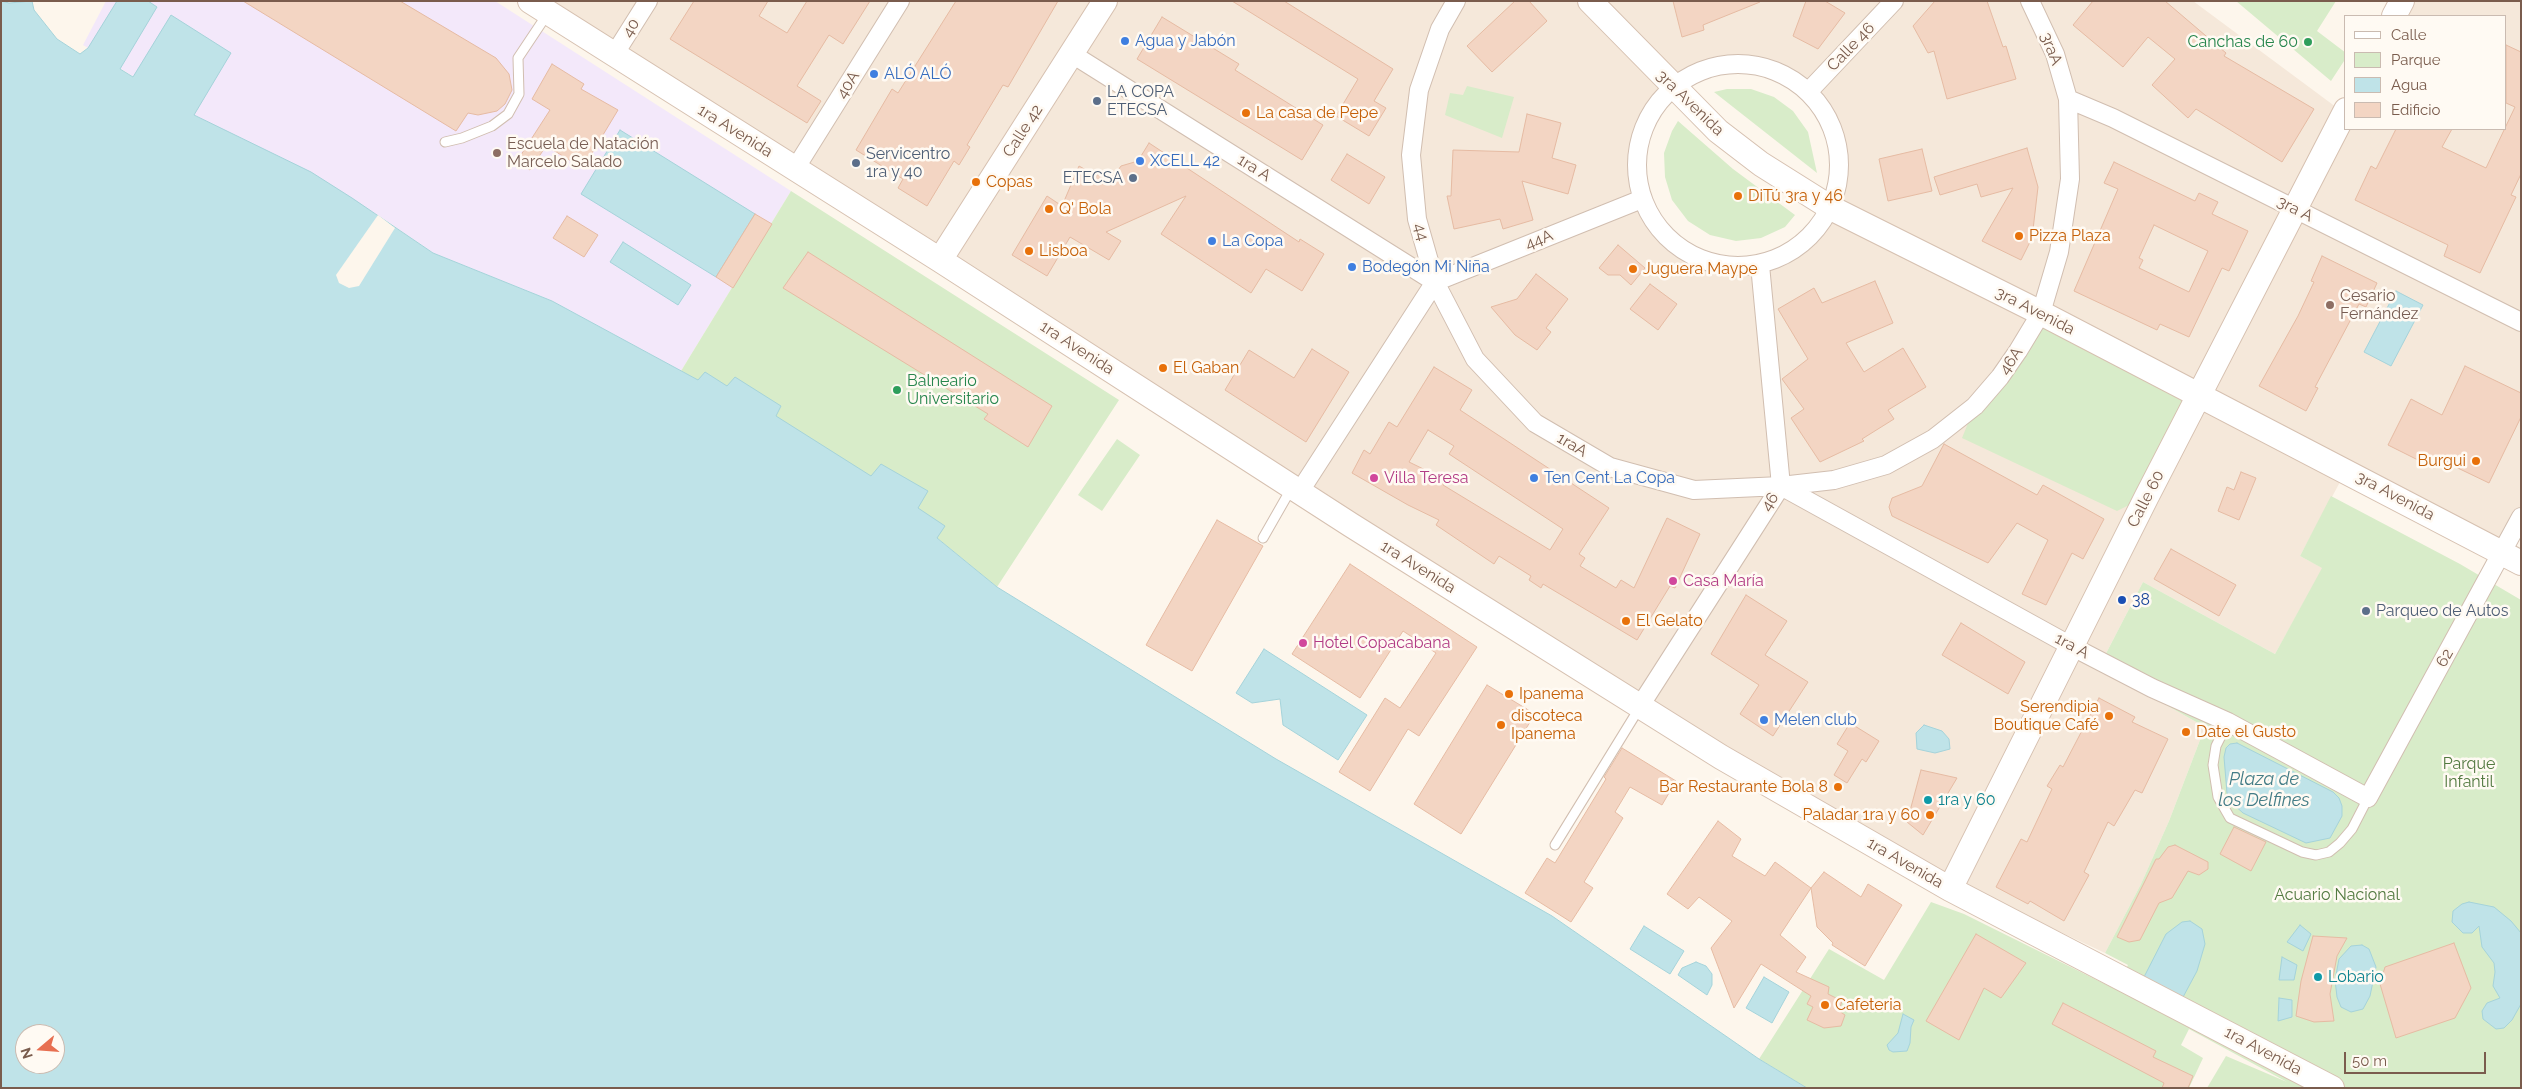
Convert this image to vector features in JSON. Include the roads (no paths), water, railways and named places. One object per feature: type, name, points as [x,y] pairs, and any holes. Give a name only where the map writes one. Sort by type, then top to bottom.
[{"type":"street","name":"40","points":[[614,55],[648,1]]},
{"type":"street","name":"40A","points":[[795,169],[900,1]]},
{"type":"street","name":"Calle 42","points":[[940,260],[1105,1]]},
{"type":"street","name":"44","points":[[1435,282],[1417,220],[1411,155],[1419,90],[1440,29],[1456,1]]},
{"type":"street","name":"3ra Avenida","points":[[1590,1],[1718,131],[1761,164],[1831,208],[2041,313],[2511,558]]},
{"type":"street","name":"Calle 46","points":[[1808,92],[1894,1]]},
{"type":"street","name":"3raA","points":[[2030,1],[2055,54],[2068,99]]},
{"type":"street","points":[[2395,15],[2402,1]]},
{"type":"street","name":"1ra Avenida","points":[[539,7],[1721,756],[1950,889],[2232,1034],[2332,1088]]},
{"type":"street","name":"1ra A","points":[[1072,54],[1435,282]]},
{"type":"street","points":[[1742,63],[1768,68],[1793,80],[1808,92],[1829,120],[1838,146],[1839,172],[1831,208],[1806,241],[1785,256],[1760,265],[1709,263],[1685,252],[1665,236],[1649,215],[1642,199],[1636,164],[1640,137],[1650,112],[1673,87],[1689,75],[1715,65],[1742,63]]},
{"type":"street","name":"3ra A","points":[[2068,99],[2113,118],[2521,322]]},
{"type":"street","name":"46A","points":[[1780,486],[1834,480],[1877,467],[1933,439],[1975,406],[1988,392],[2018,351],[2041,313],[2059,252],[2070,179],[2068,99]]},
{"type":"street","name":"Calle 60","points":[[1950,889],[2344,114]]},
{"type":"street","name":"44A","points":[[1435,282],[1642,199]]},
{"type":"street","name":"46","points":[[1640,706],[1780,486],[1760,265]]},
{"type":"street","name":"1raA","points":[[1435,282],[1476,359],[1535,423],[1610,467],[1694,490],[1780,486]]},
{"type":"street","points":[[1296,488],[1435,282]]},
{"type":"street","name":"1ra A","points":[[1780,486],[2072,646],[2152,688],[2228,722],[2368,798]]},
{"type":"street","name":"62","points":[[2368,798],[2511,558],[2521,518]]},
{"type":"lane","points":[[445,142],[462,138],[492,126],[508,114],[519,94],[518,58],[539,7]]},
{"type":"lane","points":[[1263,538],[1296,488]]},
{"type":"lane","points":[[1554,845],[1640,706]]},
{"type":"lane","points":[[2228,722],[2216,746],[2213,765],[2218,798],[2230,818],[2302,852],[2316,855],[2328,852],[2340,843],[2352,829],[2368,798]]},
{"type":"water","points":[[1,1],[9,3],[32,1],[34,10],[57,39],[80,54],[88,48],[117,1],[148,1],[157,7],[120,69],[133,77],[171,15],[231,53],[194,115],[311,172],[433,253],[552,301],[698,380],[705,372],[727,386],[735,377],[781,406],[776,416],[871,476],[881,464],[928,491],[918,508],[945,526],[937,538],[997,587],[1276,759],[1552,916],[1759,1059],[1807,1088],[1,1088]]},
{"type":"water","points":[[620,130],[755,214],[716,277],[581,194]]},
{"type":"water","points":[[623,242],[691,285],[678,305],[610,262]]},
{"type":"water","points":[[2396,291],[2423,305],[2391,366],[2364,352]]},
{"type":"water","points":[[1264,649],[1367,715],[1338,760],[1283,725],[1280,699],[1252,703],[1236,693]]},
{"type":"water","points":[[1924,725],[1942,731],[1949,739],[1950,749],[1935,753],[1917,749],[1916,733]]},
{"type":"water","name":"Plaza de los Delfines","points":[[2237,743],[2333,792],[2339,798],[2342,806],[2342,816],[2330,838],[2306,843],[2243,813],[2233,804],[2227,793],[2224,757],[2226,748],[2230,744]]},
{"type":"water","points":[[2469,902],[2494,907],[2511,921],[2521,933],[2521,1004],[2512,1020],[2504,1028],[2496,1029],[2483,1019],[2482,1011],[2487,1003],[2500,998],[2493,986],[2494,963],[2482,947],[2479,926],[2472,933],[2463,933],[2452,922],[2453,911],[2462,904]]},
{"type":"water","points":[[2190,921],[2202,929],[2205,944],[2197,971],[2182,999],[2144,977],[2166,934],[2182,922]]},
{"type":"water","points":[[2300,925],[2311,934],[2303,951],[2287,942]]},
{"type":"water","points":[[1644,926],[1684,951],[1670,974],[1630,949]]},
{"type":"water","points":[[2362,945],[2369,949],[2376,967],[2370,996],[2363,1009],[2351,1012],[2341,1007],[2337,997],[2335,980],[2339,959],[2351,946]]},
{"type":"water","points":[[2282,957],[2297,965],[2294,980],[2279,980]]},
{"type":"water","points":[[1696,962],[1706,966],[1712,974],[1712,985],[1707,995],[1678,975],[1682,968]]},
{"type":"water","points":[[1764,977],[1789,992],[1772,1023],[1746,1008]]},
{"type":"water","points":[[2279,998],[2292,1000],[2292,1017],[2278,1021]]},
{"type":"water","points":[[1903,1014],[1914,1020],[1911,1027],[1910,1043],[1907,1051],[1893,1052],[1889,1050],[1887,1045],[1898,1033]]},
{"type":"place","name":"Agua y Jabón","points":[[1125,41]]},
{"type":"place","name":"Canchas de 60","points":[[2308,42]]},
{"type":"place","name":"ALÓ ALÓ","points":[[874,74]]},
{"type":"place","name":"LA COPA ETECSA","points":[[1097,101]]},
{"type":"place","name":"La casa de Pepe","points":[[1246,113]]},
{"type":"place","name":"Escuela de Natación Marcelo Salado","points":[[497,153]]},
{"type":"place","name":"XCELL 42","points":[[1140,161]]},
{"type":"place","name":"Servicentro 1ra y 40","points":[[856,163]]},
{"type":"place","name":"ETECSA","points":[[1133,178]]},
{"type":"place","name":"Copas","points":[[976,182]]},
{"type":"place","name":"DiTú 3ra y 46","points":[[1738,196]]},
{"type":"place","name":"Q' Bola","points":[[1049,209]]},
{"type":"place","name":"Pizza Plaza","points":[[2019,236]]},
{"type":"place","name":"La Copa","points":[[1212,241]]},
{"type":"place","name":"Lisboa","points":[[1029,251]]},
{"type":"place","name":"Bodegón Mi Niña","points":[[1352,267]]},
{"type":"place","name":"Juguera Maype","points":[[1633,269]]},
{"type":"place","name":"Cesario Fernández","points":[[2330,305]]},
{"type":"place","name":"El Gaban","points":[[1163,368]]},
{"type":"place","name":"Balneario Universitario","points":[[897,390]]},
{"type":"place","name":"Burgui","points":[[2476,461]]},
{"type":"place","name":"Villa Teresa","points":[[1374,478]]},
{"type":"place","name":"Ten Cent La Copa","points":[[1534,478]]},
{"type":"place","name":"Casa María","points":[[1673,581]]},
{"type":"place","name":"38","points":[[2122,600]]},
{"type":"place","name":"Parqueo de Autos","points":[[2366,611]]},
{"type":"place","name":"El Gelato","points":[[1626,621]]},
{"type":"place","name":"Hotel Copacabana","points":[[1303,643]]},
{"type":"place","name":"Ipanema","points":[[1509,694]]},
{"type":"place","name":"Serendipia Boutique Café","points":[[2109,716]]},
{"type":"place","name":"Melen club","points":[[1764,720]]},
{"type":"place","name":"discoteca Ipanema","points":[[1501,725]]},
{"type":"place","name":"Date el Gusto","points":[[2186,732]]},
{"type":"place","name":"Bar Restaurante Bola 8","points":[[1838,787]]},
{"type":"place","name":"1ra y 60","points":[[1928,800]]},
{"type":"place","name":"Paladar 1ra y 60","points":[[1930,815]]},
{"type":"place","name":"Lobario","points":[[2318,977]]},
{"type":"place","name":"Cafeteria","points":[[1825,1005]]},
{"type":"park label","name":"Parque Infantil","points":[[2469,773]]},
{"type":"park label","name":"Acuario Nacional","points":[[2337,895]]}]
